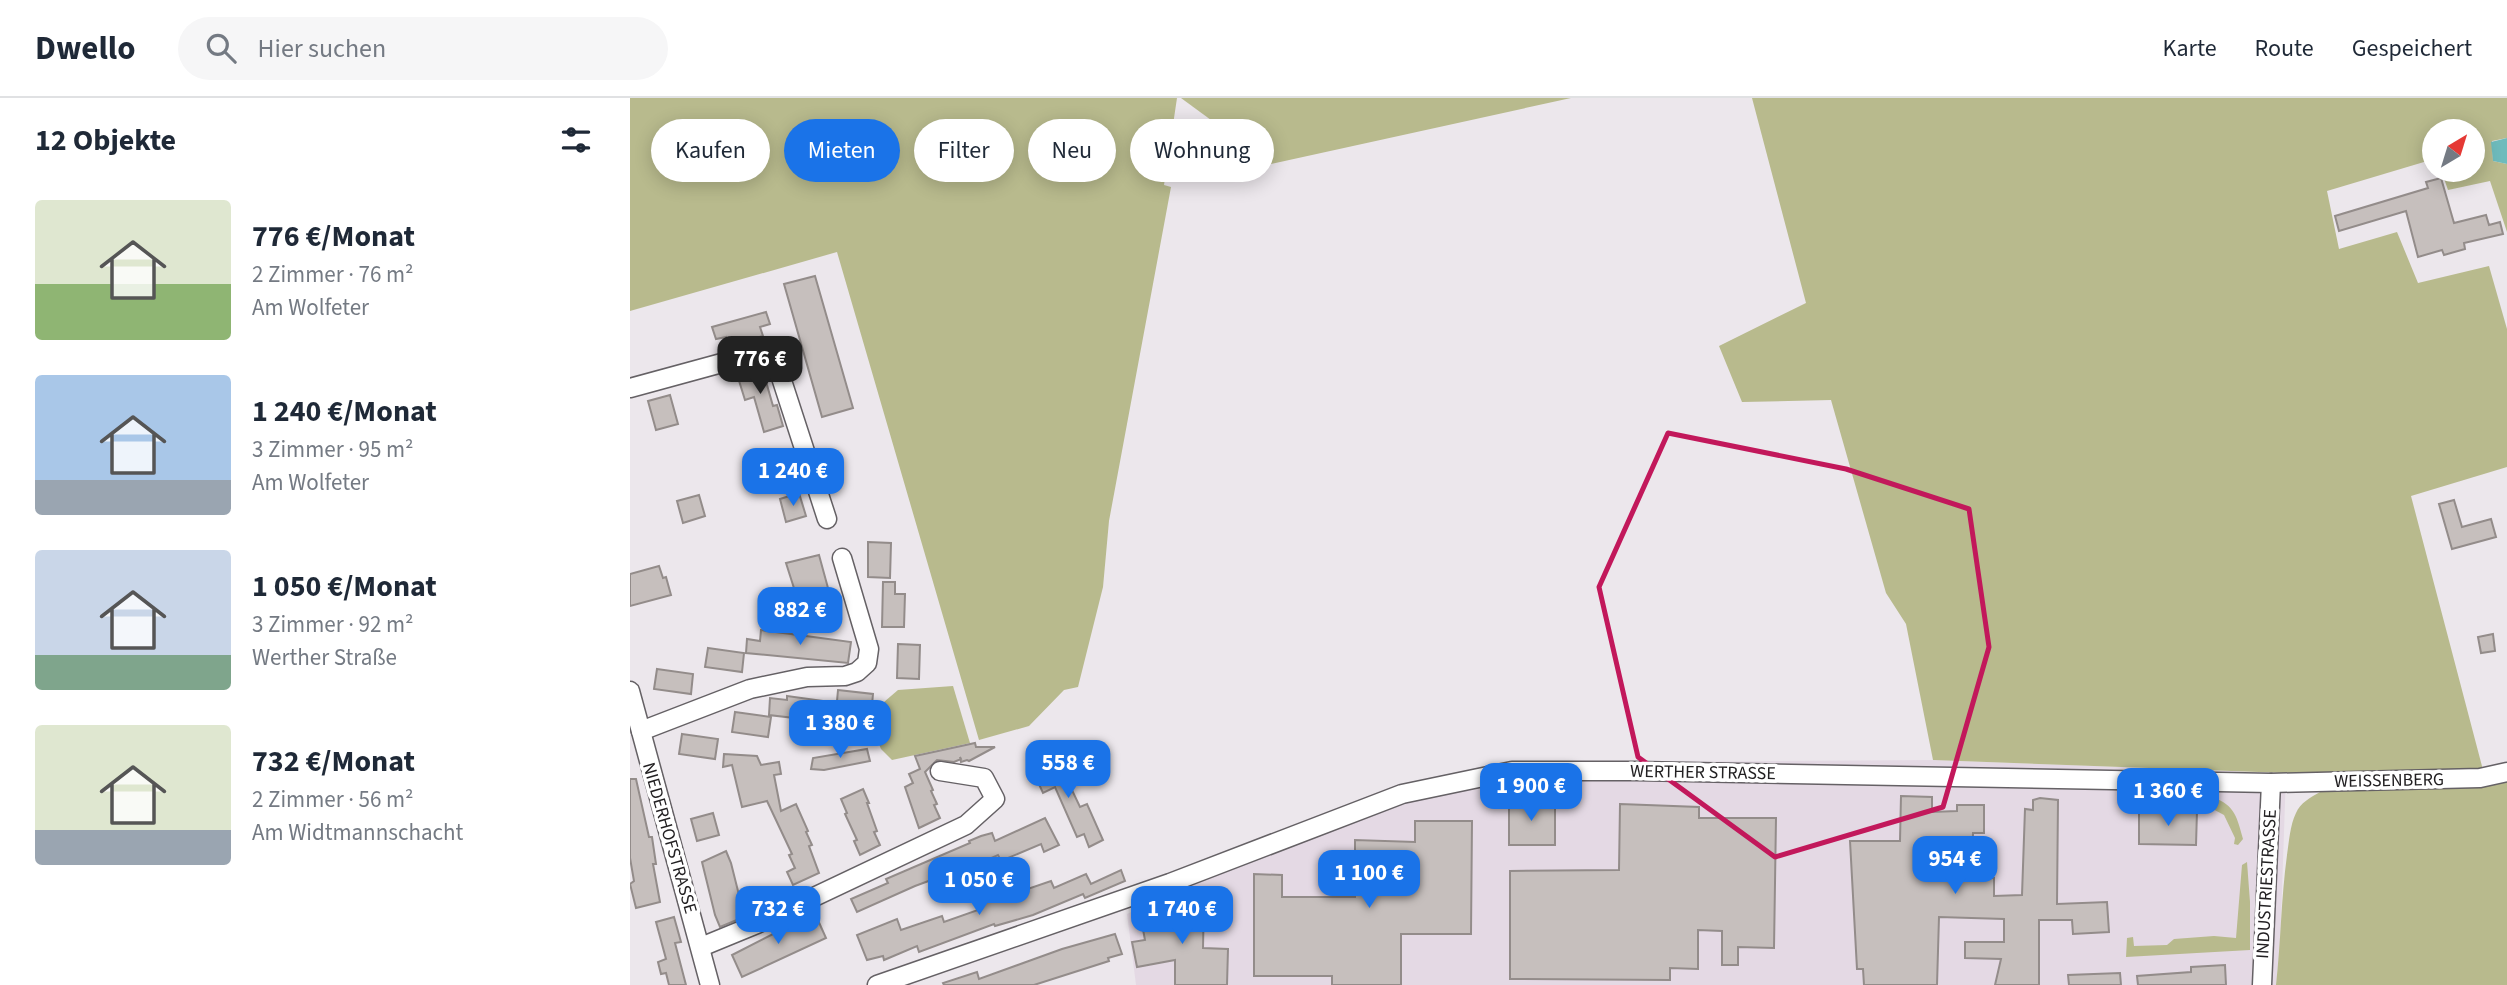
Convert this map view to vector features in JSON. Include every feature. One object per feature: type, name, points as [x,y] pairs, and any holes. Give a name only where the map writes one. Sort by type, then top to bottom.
[{"type":"street","points":[[630,388],[766,351],[774,356],[827,519]]},
{"type":"street","points":[[641,732],[750,689],[807,677],[845,676],[857,672],[867,663],[869,649],[842,558]]},
{"type":"street","name":"NIEDERHOFSTRASSE","points":[[630,691],[710,985]]},
{"type":"street","points":[[701,947],[757,924],[966,825],[995,799],[984,778],[940,771]]},
{"type":"street","name":"WERTHER STRASSE","points":[[877,985],[1170,883],[1402,794],[1512,771],[2271,783]]},
{"type":"street","name":"WEISSENBERG","points":[[2271,783],[2480,778],[2507,772]]},
{"type":"street","name":"INDUSTRIESTRASSE","points":[[2262,985],[2271,783]]},
{"type":"highlighted area","points":[[1668,433],[1846,469],[1969,509],[1989,647],[1943,807],[1775,857],[1638,757],[1599,587]]},
{"type":"shaded area","points":[[1933,760],[2286,773],[2280,950],[2276,985],[1136,985],[1127,914],[1397,785],[1503,763]]},
{"type":"green space","points":[[630,98],[1177,98],[1174,119],[1130,119],[1130,182],[1164,182],[1164,185],[1171,187],[1109,521],[1103,587],[1078,687],[1064,690],[1029,726],[979,740],[837,252],[630,311]]},
{"type":"green space","points":[[1181,98],[1571,98],[1274,163],[1274,119],[1210,119]]},
{"type":"green space","points":[[1752,98],[2507,98],[2507,138],[2492,141],[2493,161],[2507,164],[2507,232],[2490,181],[2448,190],[2445,182],[2485,182],[2485,119],[2422,119],[2422,163],[2327,191],[2339,249],[2397,232],[2418,283],[2489,266],[2507,329],[2507,467],[2411,496],[2483,770],[2286,773],[1933,760],[1906,624],[1886,593],[1831,400],[1742,402],[1719,346],[1806,303]]},
{"type":"green space","points":[[953,686],[970,743],[892,760],[881,749],[876,737],[884,702],[898,690]]},
{"type":"green space","points":[[2507,780],[2507,985],[2276,985],[2289,839],[2294,818],[2303,803],[2320,792]]},
{"type":"green space","points":[[2127,791],[2207,795],[2216,798],[2232,811],[2243,839],[2238,845],[2234,844],[2235,838],[2224,815],[2207,806],[2125,809]]},
{"type":"green space","points":[[2247,862],[2250,950],[2126,957],[2127,938],[2133,937],[2134,946],[2167,945],[2174,939],[2214,936],[2236,938],[2242,865]]},
{"type":"water","points":[[2507,138],[2507,164],[2493,161],[2491,142]]},
{"type":"building","points":[[2426,182],[2442,182],[2454,223],[2486,215],[2489,225],[2500,222],[2503,234],[2464,243],[2465,249],[2444,255],[2442,250],[2418,257],[2406,211],[2339,231],[2335,216],[2428,188]]},
{"type":"building","points":[[815,276],[853,408],[822,417],[784,284]]},
{"type":"building","points":[[766,312],[770,324],[760,327],[763,336],[728,346],[726,337],[716,339],[712,327]]},
{"type":"building","points":[[761,364],[773,406],[777,405],[783,426],[764,432],[754,397],[745,400],[736,371]]},
{"type":"building","points":[[670,395],[678,424],[656,430],[648,401]]},
{"type":"building","points":[[799,493],[806,516],[786,522],[780,499]]},
{"type":"building","points":[[699,495],[705,516],[683,523],[677,501]]},
{"type":"building","points":[[2454,500],[2462,527],[2491,519],[2496,537],[2452,549],[2439,504]]},
{"type":"building","points":[[868,542],[891,543],[890,578],[868,577]]},
{"type":"building","points":[[819,555],[837,621],[807,629],[786,563]]},
{"type":"building","points":[[659,566],[663,578],[666,577],[671,595],[630,606],[630,574]]},
{"type":"building","points":[[883,582],[895,582],[895,594],[905,594],[904,627],[882,627]]},
{"type":"building","points":[[761,630],[851,642],[848,663],[746,653],[747,639],[760,641]]},
{"type":"building","points":[[2493,634],[2495,651],[2481,653],[2478,637]]},
{"type":"building","points":[[898,644],[920,645],[919,679],[897,678]]},
{"type":"building","points":[[708,648],[744,653],[742,672],[705,667]]},
{"type":"building","points":[[657,669],[693,674],[691,694],[654,689]]},
{"type":"building","points":[[838,690],[873,694],[871,716],[836,712]]},
{"type":"building","points":[[787,696],[831,702],[828,722],[769,715],[770,698],[787,700]]},
{"type":"building","points":[[735,712],[771,717],[768,737],[732,732]]},
{"type":"building","points":[[682,734],[718,739],[715,759],[679,754]]},
{"type":"building","points":[[975,743],[976,747],[995,747],[969,761],[961,762],[960,759],[954,762],[937,760],[925,772],[940,818],[919,828],[905,787],[913,783],[909,774],[920,769],[915,756]]},
{"type":"building","points":[[867,749],[870,761],[824,770],[811,769],[813,758]]},
{"type":"building","points":[[724,754],[757,756],[761,765],[779,762],[781,774],[774,775],[781,811],[796,804],[808,831],[806,832],[812,845],[809,846],[819,873],[793,885],[787,872],[795,868],[789,855],[792,854],[767,801],[742,807],[732,765],[723,767]]},
{"type":"building","points":[[1054,757],[1080,807],[1087,804],[1103,840],[1089,847],[1084,834],[1077,837],[1055,787],[1043,793],[1031,767]]},
{"type":"building","points":[[630,779],[636,779],[649,837],[652,837],[656,864],[653,864],[660,902],[636,908],[630,884],[634,881],[630,858]]},
{"type":"building","points":[[863,789],[880,845],[860,855],[841,799]]},
{"type":"building","points":[[1901,796],[1932,797],[1932,812],[1957,811],[1957,805],[1984,805],[1984,833],[1973,833],[1972,878],[1994,878],[1994,896],[2022,895],[2025,809],[2033,810],[2033,800],[2040,798],[2058,800],[2057,904],[2107,902],[2109,932],[2073,934],[2072,920],[2039,920],[2039,985],[1995,985],[2001,959],[1965,958],[1965,942],[2004,942],[2004,919],[1939,917],[1937,985],[1864,985],[1863,969],[1857,969],[1850,841],[1900,841]]},
{"type":"building","points":[[1509,798],[1532,798],[1533,803],[1555,803],[1555,845],[1509,845]]},
{"type":"building","points":[[1620,804],[1699,807],[1699,818],[1776,818],[1774,948],[1738,947],[1738,965],[1722,965],[1722,931],[1698,930],[1698,969],[1670,968],[1670,980],[1510,979],[1510,871],[1619,870]]},
{"type":"building","points":[[2139,811],[2197,811],[2196,845],[2139,844]]},
{"type":"building","points":[[713,813],[719,835],[697,841],[691,819]]},
{"type":"building","points":[[1045,818],[1059,845],[1044,852],[1041,844],[1001,861],[998,855],[962,871],[961,869],[915,886],[857,912],[851,899],[888,883],[886,879],[970,843],[969,841],[992,833],[995,841]]},
{"type":"building","points":[[1415,821],[1472,821],[1471,934],[1401,934],[1401,985],[1332,985],[1332,976],[1254,976],[1254,874],[1282,875],[1282,897],[1355,897],[1355,840],[1415,842]]},
{"type":"building","points":[[726,851],[744,917],[720,927],[702,862]]},
{"type":"building","points":[[1121,870],[1125,881],[1085,898],[1083,894],[1033,915],[995,926],[994,924],[919,952],[917,946],[884,960],[883,956],[867,960],[857,935],[897,919],[901,930],[942,916],[944,922],[981,909],[978,900],[1018,887],[1019,892],[1051,881],[1054,888],[1086,874],[1091,884]]},
{"type":"building","points":[[1192,898],[1204,898],[1203,948],[1228,949],[1227,985],[1175,985],[1175,960],[1137,967],[1132,942],[1145,940],[1141,919],[1191,902]]},
{"type":"building","points":[[674,917],[681,942],[675,943],[686,985],[669,985],[666,973],[661,974],[658,962],[666,959],[656,922]]},
{"type":"building","points":[[817,918],[826,938],[742,977],[732,955],[783,929]]},
{"type":"building","points":[[1115,934],[1122,954],[1108,958],[1109,961],[1034,985],[943,983],[977,972],[979,979],[1062,949]]},
{"type":"building","points":[[2225,965],[2226,985],[2138,985],[2137,976],[2191,972],[2191,967]]},
{"type":"building","points":[[2120,973],[2121,985],[2069,985],[2068,975]]}]
